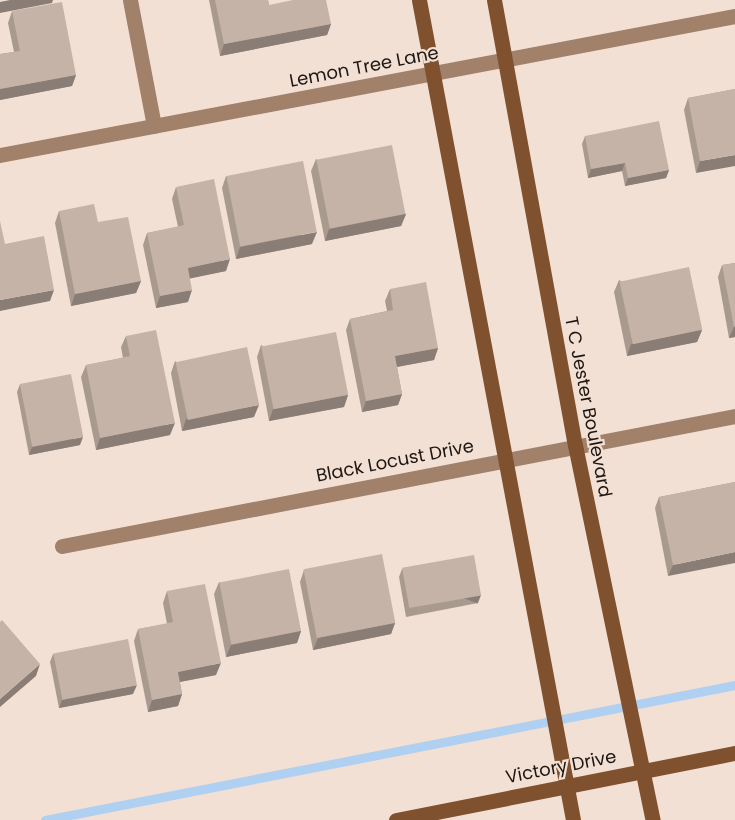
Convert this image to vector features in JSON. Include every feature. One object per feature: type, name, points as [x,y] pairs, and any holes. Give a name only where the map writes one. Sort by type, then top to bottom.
[{"type":"street","points":[[130,0],[154,126]]},
{"type":"street","points":[[419,0],[573,820]]},
{"type":"street","name":"T C Jester Boulevard","points":[[494,0],[574,445],[653,820]]},
{"type":"street","name":"Lemon Tree Lane","points":[[0,155],[735,16]]},
{"type":"street","name":"Black Locust Drive","points":[[62,546],[574,445],[735,416]]},
{"type":"street","name":"Victory Drive","points":[[396,820],[735,753]]},
{"type":"building","points":[[215,0],[268,0],[269,5],[293,0],[326,0],[331,24],[224,44]]},
{"type":"building","points":[[62,2],[76,75],[0,89],[0,54],[20,51],[12,11]]},
{"type":"building","points":[[735,89],[735,155],[700,161],[688,98]]},
{"type":"building","points":[[659,121],[669,170],[628,178],[625,163],[591,169],[585,136]]},
{"type":"building","points":[[392,145],[405,214],[330,228],[316,160]]},
{"type":"building","points":[[303,161],[317,232],[240,247],[226,176]]},
{"type":"building","points":[[214,179],[230,259],[188,268],[192,290],[160,296],[147,233],[184,225],[176,187]]},
{"type":"building","points":[[94,204],[98,222],[128,217],[141,281],[75,294],[59,211]]},
{"type":"building","points":[[0,221],[5,244],[44,236],[54,290],[0,300]]},
{"type":"building","points":[[735,263],[735,326],[734,327],[722,265]]},
{"type":"building","points":[[689,267],[702,330],[633,344],[620,282]]},
{"type":"building","points":[[426,282],[438,348],[395,356],[402,394],[366,401],[350,319],[393,310],[390,289]]},
{"type":"building","points":[[156,330],[175,423],[100,438],[86,365],[130,356],[126,336]]},
{"type":"building","points":[[336,332],[348,395],[274,409],[261,347]]},
{"type":"building","points":[[247,347],[259,405],[188,420],[176,362]]},
{"type":"building","points":[[71,374],[83,437],[32,447],[20,384]]},
{"type":"building","points":[[735,482],[735,552],[673,565],[659,497]]},
{"type":"building","points":[[382,554],[395,623],[317,638],[303,569]]},
{"type":"building","points":[[474,555],[481,595],[409,608],[402,568]]},
{"type":"building","points":[[289,569],[301,631],[231,644],[219,583]]},
{"type":"building","points":[[205,584],[221,663],[178,672],[182,694],[152,700],[138,629],[173,622],[167,591]]},
{"type":"building","points":[[2,620],[40,664],[0,699],[0,622]]},
{"type":"building","points":[[128,639],[137,685],[62,700],[53,654]]},
{"type":"waterway","points":[[45,820],[735,685]]}]
